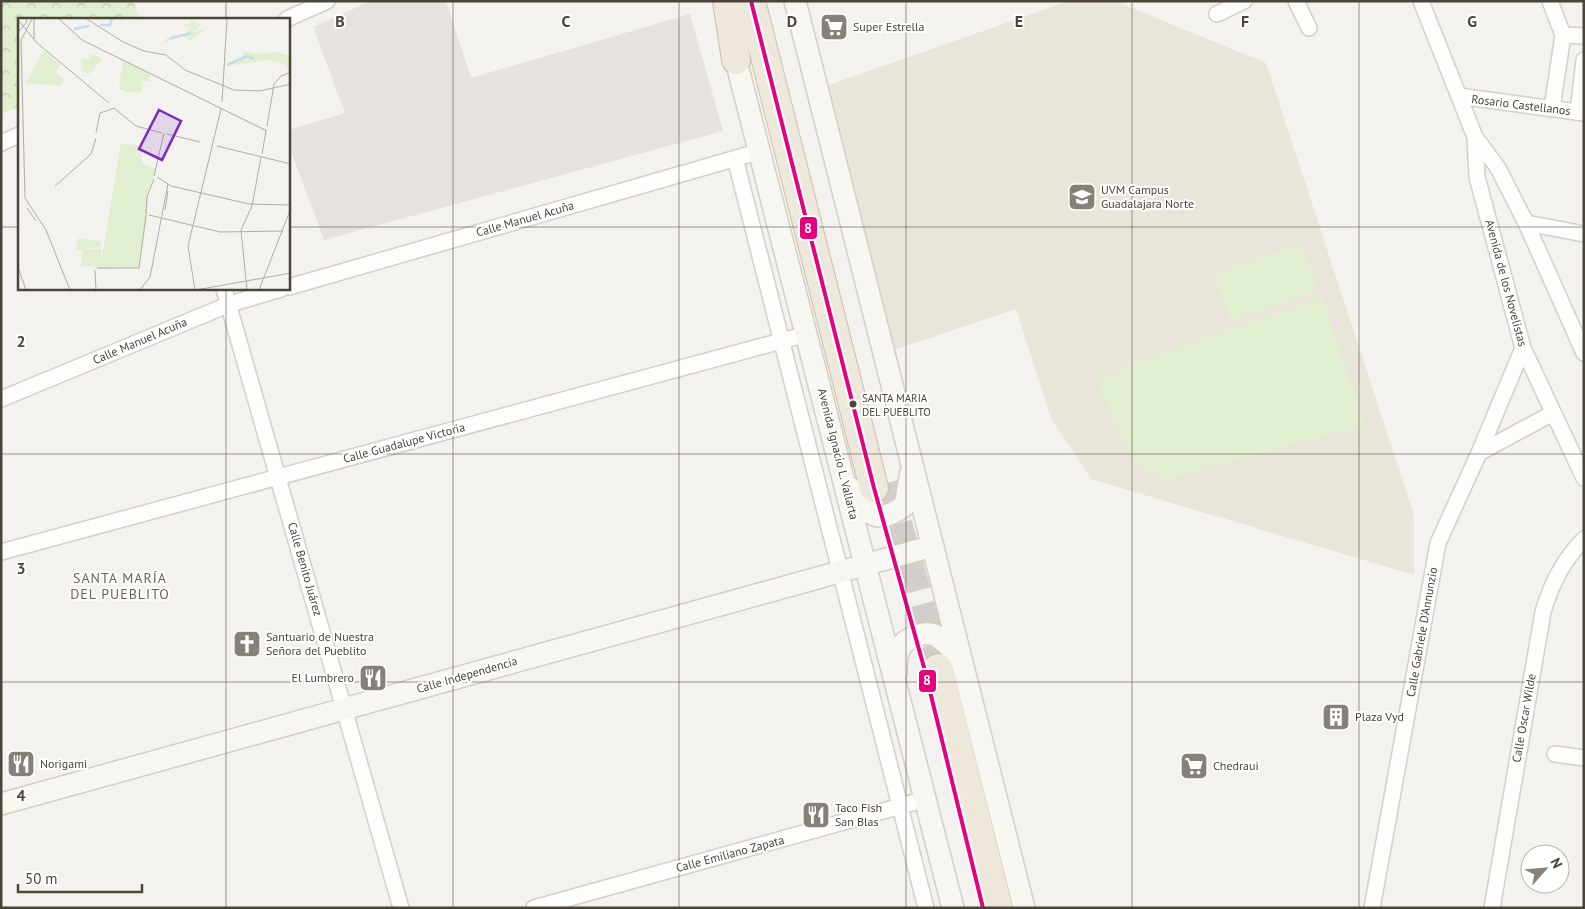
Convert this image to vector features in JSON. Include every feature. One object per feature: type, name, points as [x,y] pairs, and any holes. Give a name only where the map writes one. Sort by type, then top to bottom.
[{"type":"highway","points":[[728,1],[736,60]]},
{"type":"highway","points":[[751,1],[881,485],[768,1]]},
{"type":"highway","points":[[942,668],[984,908]]},
{"type":"highway","points":[[942,668],[998,908]]},
{"type":"street","points":[[289,18],[327,1]]},
{"type":"street","name":"Avenida Ignacio L. Vallarta","points":[[721,1],[761,151],[952,908]]},
{"type":"street","points":[[795,1],[933,546],[942,668],[1024,908]]},
{"type":"street","points":[[1217,14],[1244,1]]},
{"type":"street","points":[[1296,1],[1309,28]]},
{"type":"street","name":"Avenida de los Novelistas","points":[[1421,1],[1476,137],[1498,168],[1526,224],[1584,353]]},
{"type":"street","points":[[1550,1],[1563,35],[1552,108]]},
{"type":"street","points":[[1563,35],[1584,36]]},
{"type":"street","points":[[1581,113],[1584,60]]},
{"type":"street","name":"Rosario Castellanos","points":[[1459,96],[1581,113]]},
{"type":"street","points":[[1,143],[18,135]]},
{"type":"street","name":"Avenida de los Novelistas","points":[[1476,137],[1477,177],[1523,348],[1584,478]]},
{"type":"street","name":"Calle Manuel Acuña","points":[[290,286],[761,151]]},
{"type":"street","points":[[735,158],[926,908]]},
{"type":"street","points":[[1526,224],[1584,234]]},
{"type":"street","name":"Calle Benito Juárez","points":[[224,290],[230,304],[401,908]]},
{"type":"street","name":"Calle Manuel Acuña","points":[[1,399],[230,304],[278,290]]},
{"type":"street","name":"Calle Guadalupe Victoria","points":[[1,552],[807,334]]},
{"type":"street","name":"Calle Gabriele D'Annunzio","points":[[1372,908],[1438,543],[1480,453],[1523,348]]},
{"type":"street","points":[[1480,453],[1553,413]]},
{"type":"street","points":[[844,480],[865,510],[877,516],[892,515],[904,505],[912,465]]},
{"type":"street","name":"Calle Oscar Wilde","points":[[1492,908],[1543,612],[1557,574],[1584,539]]},
{"type":"street","name":"Calle Independencia","points":[[1,804],[933,546]]},
{"type":"street","points":[[896,682],[896,663],[902,645],[918,634],[937,635],[951,648],[942,668]]},
{"type":"street","points":[[1555,754],[1584,758]]},
{"type":"street","name":"Calle Emiliano Zapata","points":[[534,908],[926,799]]},
{"type":"shaded area","points":[[371,1],[446,1],[471,78],[690,14],[723,131],[324,240],[290,149],[290,130],[345,113],[313,27]]},
{"type":"shaded area","name":"UVM Campus Guadalajara Norte","points":[[1069,1],[1115,1],[1266,63],[1414,515],[1414,575],[1091,479],[1051,418],[1016,309],[894,350],[826,86]]},
{"type":"green space","points":[[1,1],[133,1],[140,18],[18,18],[18,107],[1,114]]},
{"type":"green space","points":[[1298,245],[1304,248],[1319,290],[1231,321],[1214,274]]},
{"type":"green space","points":[[1323,297],[1364,425],[1167,479],[1135,465],[1097,380],[1121,371],[1120,368]]},
{"type":"tunnel","points":[[887,483],[938,668]]},
{"type":"transit line","name":"8","points":[[751,1],[874,488],[925,671],[983,908]]},
{"type":"place","name":"Super Estrella","points":[[834,27]]},
{"type":"place","name":"UVM Campus Guadalajara Norte","points":[[1082,197]]},
{"type":"place","name":"SANTA MARIA DEL PUEBLITO","points":[[853,404]]},
{"type":"place","name":"Santuario de Nuestra Señora del Pueblito","points":[[247,644]]},
{"type":"place","name":"El Lumbrero","points":[[373,678]]},
{"type":"place","name":"Plaza Vyd","points":[[1336,717]]},
{"type":"place","name":"Norigami","points":[[21,764]]},
{"type":"place","name":"Chedraui","points":[[1194,766]]},
{"type":"place","name":"Taco Fish San Blas","points":[[816,815]]},
{"type":"district","name":"SANTA MARÍA DEL PUEBLITO","points":[[120,586]]}]
